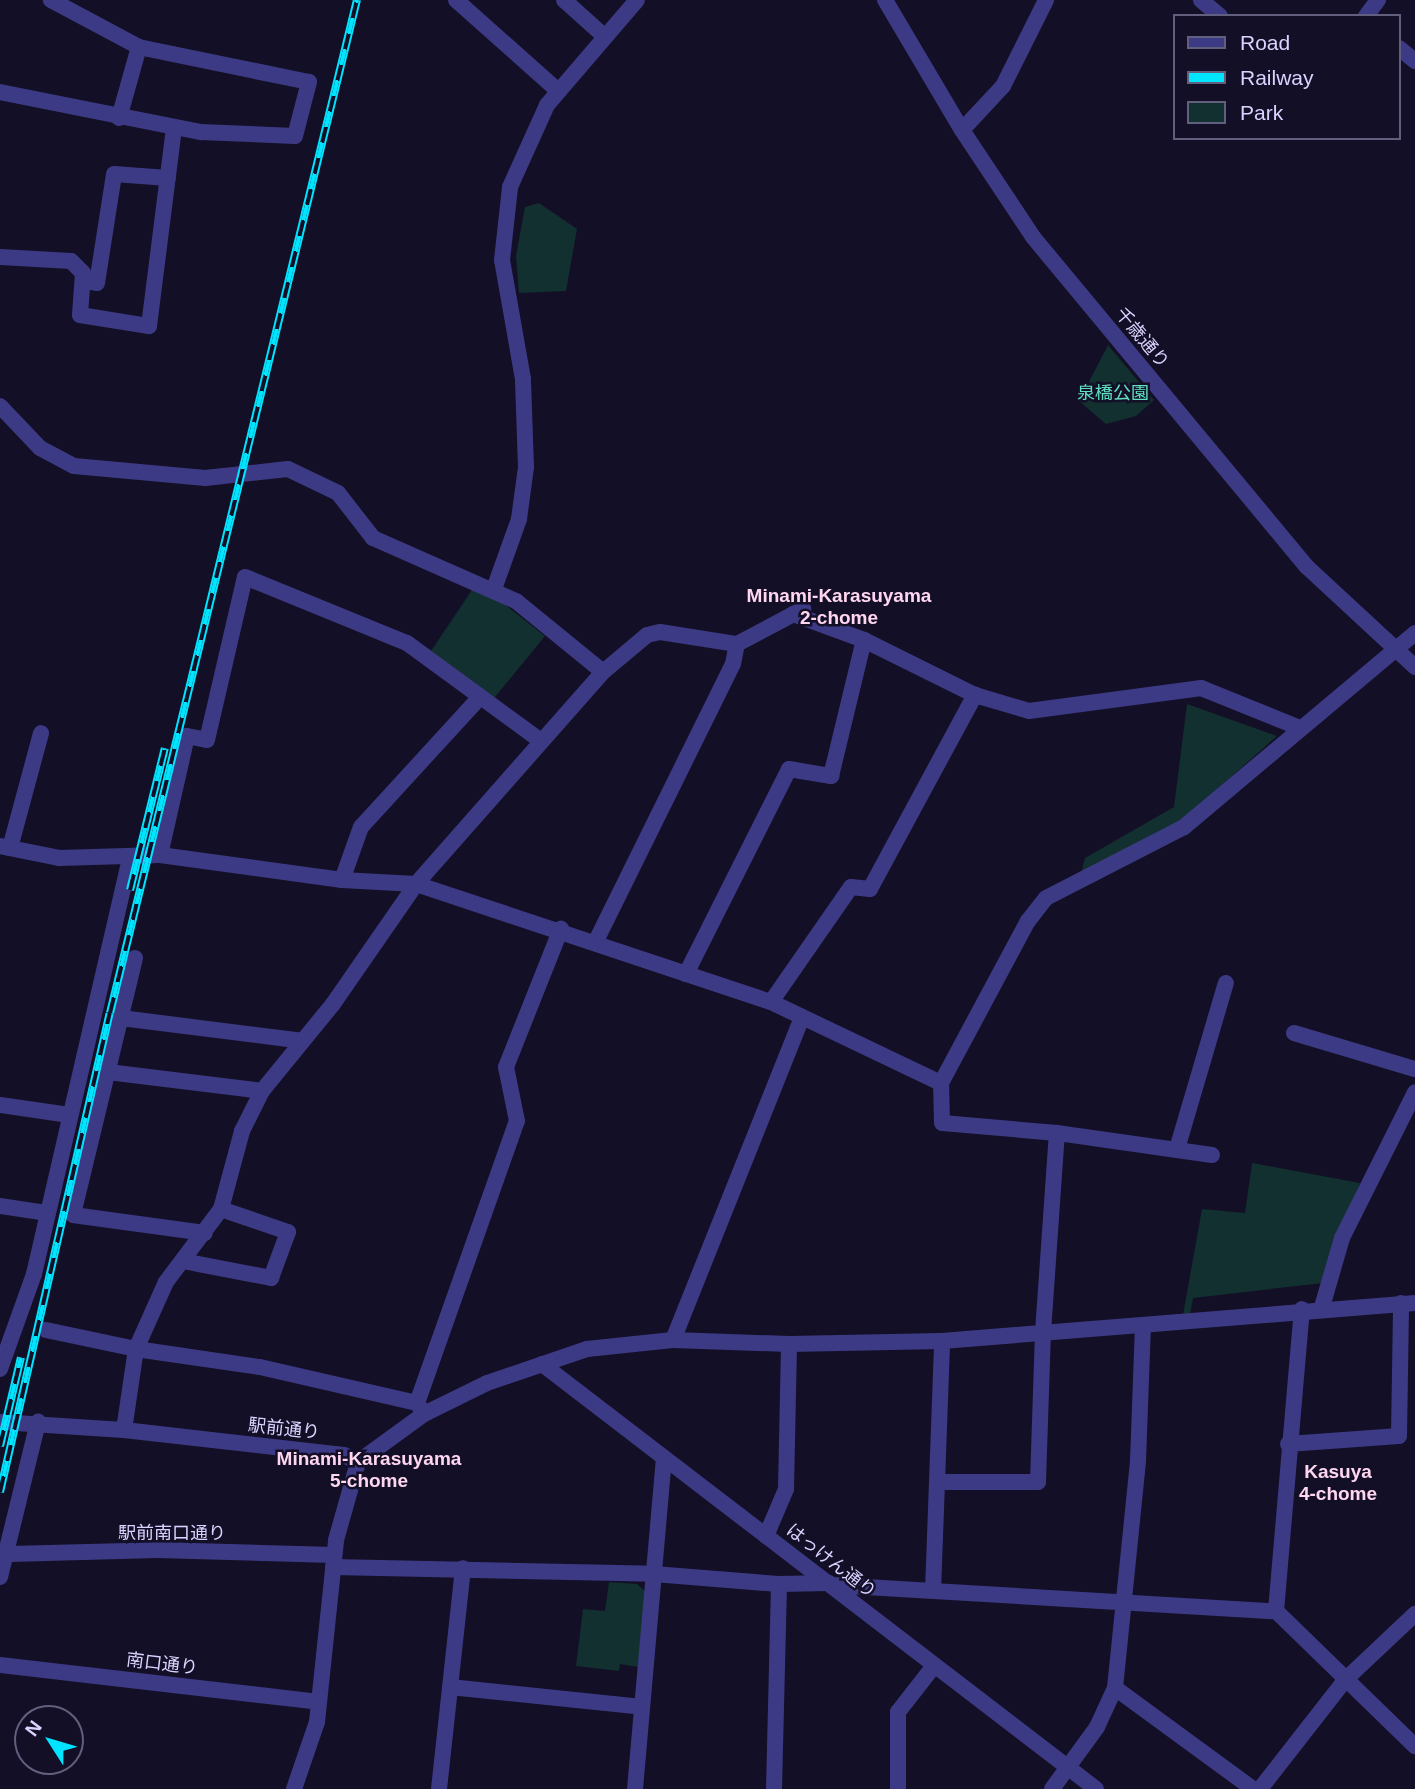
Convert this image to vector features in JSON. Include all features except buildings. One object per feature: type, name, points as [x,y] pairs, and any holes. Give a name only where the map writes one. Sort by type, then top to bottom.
[{"type":"street","points":[[0,92],[174,128],[295,136],[309,82],[139,47],[51,0]]},
{"type":"street","points":[[456,0],[557,90]]},
{"type":"street","points":[[564,0],[604,36]]},
{"type":"street","points":[[494,589],[519,519],[526,467],[523,379],[502,260],[510,187],[537,121],[557,90],[638,0]]},
{"type":"street","name":"千歳通り","points":[[885,0],[962,130],[1033,237],[1306,566],[1415,667]]},
{"type":"street","points":[[962,130],[1003,86],[1046,0]]},
{"type":"street","points":[[1201,0],[1218,14]]},
{"type":"street","points":[[119,118],[139,47]]},
{"type":"street","points":[[1401,50],[1415,61]]},
{"type":"street","points":[[0,257],[71,261],[83,273],[80,315],[149,326],[174,128]]},
{"type":"street","points":[[83,281],[97,283],[114,174],[168,178]]},
{"type":"street","points":[[0,406],[40,448],[75,466],[205,478],[288,469],[338,493],[373,538],[494,589],[516,601],[603,672]]},
{"type":"street","points":[[160,855],[187,736],[207,740],[246,577],[381,629],[407,643],[541,741]]},
{"type":"street","points":[[124,1430],[136,1349],[166,1282],[221,1209],[242,1131],[262,1091],[302,1041],[416,884],[603,672],[647,635],[660,632],[737,644],[799,611],[975,695],[1029,711],[1055,711],[1201,688],[1300,728]]},
{"type":"street","points":[[1212,1155],[1057,1133],[942,1123],[941,1083],[1028,921],[1046,898],[1184,827],[1394,647],[1415,633]]},
{"type":"street","points":[[686,974],[789,769],[831,776],[864,640]]},
{"type":"street","points":[[596,941],[733,664],[737,644]]},
{"type":"street","points":[[771,1002],[851,887],[870,889],[975,695]]},
{"type":"street","points":[[342,880],[361,827],[480,697]]},
{"type":"street","points":[[41,733],[5,847],[59,858],[130,858],[160,855],[342,880],[416,884],[561,929],[771,1002],[941,1083]]},
{"type":"street","points":[[0,1369],[7,1326],[34,1274],[130,858]]},
{"type":"street","points":[[421,1409],[517,1121],[506,1067],[561,929]]},
{"type":"street","points":[[135,958],[73,1215],[205,1233]]},
{"type":"street","points":[[1177,1149],[1226,983]]},
{"type":"street","points":[[673,1340],[802,1017]]},
{"type":"street","points":[[121,1018],[302,1041]]},
{"type":"street","points":[[1294,1033],[1415,1069]]},
{"type":"street","points":[[108,1072],[262,1091]]},
{"type":"street","points":[[1322,1307],[1342,1238],[1415,1092]]},
{"type":"street","points":[[0,1105],[69,1115]]},
{"type":"street","points":[[938,1482],[1038,1482],[1043,1332],[1057,1133]]},
{"type":"street","points":[[0,1206],[47,1213]]},
{"type":"street","points":[[183,1261],[271,1278],[288,1232],[221,1209]]},
{"type":"street","points":[[294,1789],[311,1743],[319,1702],[342,1510],[358,1462],[421,1409],[487,1383],[587,1349],[673,1340],[789,1344],[942,1341],[1322,1307],[1408,1303],[1399,1436],[1289,1444]]},
{"type":"street","points":[[1302,1309],[1276,1611],[1415,1746]]},
{"type":"street","points":[[1052,1789],[1097,1727],[1115,1688],[1127,1602],[1143,1325]]},
{"type":"street","points":[[46,1330],[136,1349],[260,1367],[421,1409]]},
{"type":"street","points":[[933,1591],[942,1341]]},
{"type":"street","points":[[766,1536],[786,1489],[789,1344]]},
{"type":"street","name":"はっけん通り","points":[[542,1364],[1096,1789]]},
{"type":"street","name":"駅前通り","points":[[0,1422],[38,1422],[124,1430],[344,1455],[358,1462]]},
{"type":"street","points":[[0,1577],[9,1554],[38,1422]]},
{"type":"street","points":[[635,1789],[664,1458]]},
{"type":"street","name":"駅前南口通り","points":[[9,1554],[157,1550],[463,1568],[654,1574],[779,1584],[830,1584],[1276,1611]]},
{"type":"street","points":[[439,1789],[463,1568]]},
{"type":"street","points":[[774,1789],[779,1584]]},
{"type":"street","points":[[1260,1789],[1346,1679],[1415,1614]]},
{"type":"street","name":"南口通り","points":[[0,1665],[319,1702]]},
{"type":"street","points":[[898,1789],[898,1712],[933,1666]]},
{"type":"street","points":[[450,1687],[642,1707]]},
{"type":"street","points":[[1115,1688],[1253,1789]]},
{"type":"green space","points":[[539,203],[577,229],[566,291],[519,293],[516,256],[525,207]]},
{"type":"green space","name":"泉橋公園","points":[[1108,345],[1154,400],[1136,416],[1106,424],[1079,401]]},
{"type":"green space","points":[[472,590],[499,600],[545,636],[491,702],[429,654]]},
{"type":"green space","points":[[1187,704],[1277,736],[1178,824],[1081,874],[1085,858],[1174,807]]},
{"type":"green space","points":[[1252,1163],[1360,1183],[1323,1283],[1193,1298],[1190,1314],[1183,1315],[1202,1209],[1245,1213]]},
{"type":"green space","points":[[609,1582],[637,1584],[646,1592],[638,1667],[620,1664],[619,1671],[576,1666],[583,1609],[605,1611]]},
{"type":"railway","points":[[0,1492],[110,1013],[357,0]]},
{"type":"railway","points":[[130,890],[165,748]]},
{"type":"railway","points":[[0,1446],[21,1357]]},
{"type":"district","name":"Minami-Karasuyama 2-chome","points":[[839,607]]},
{"type":"district","name":"Minami-Karasuyama 5-chome","points":[[369,1470]]},
{"type":"district","name":"Kasuya 4-chome","points":[[1338,1483]]}]
